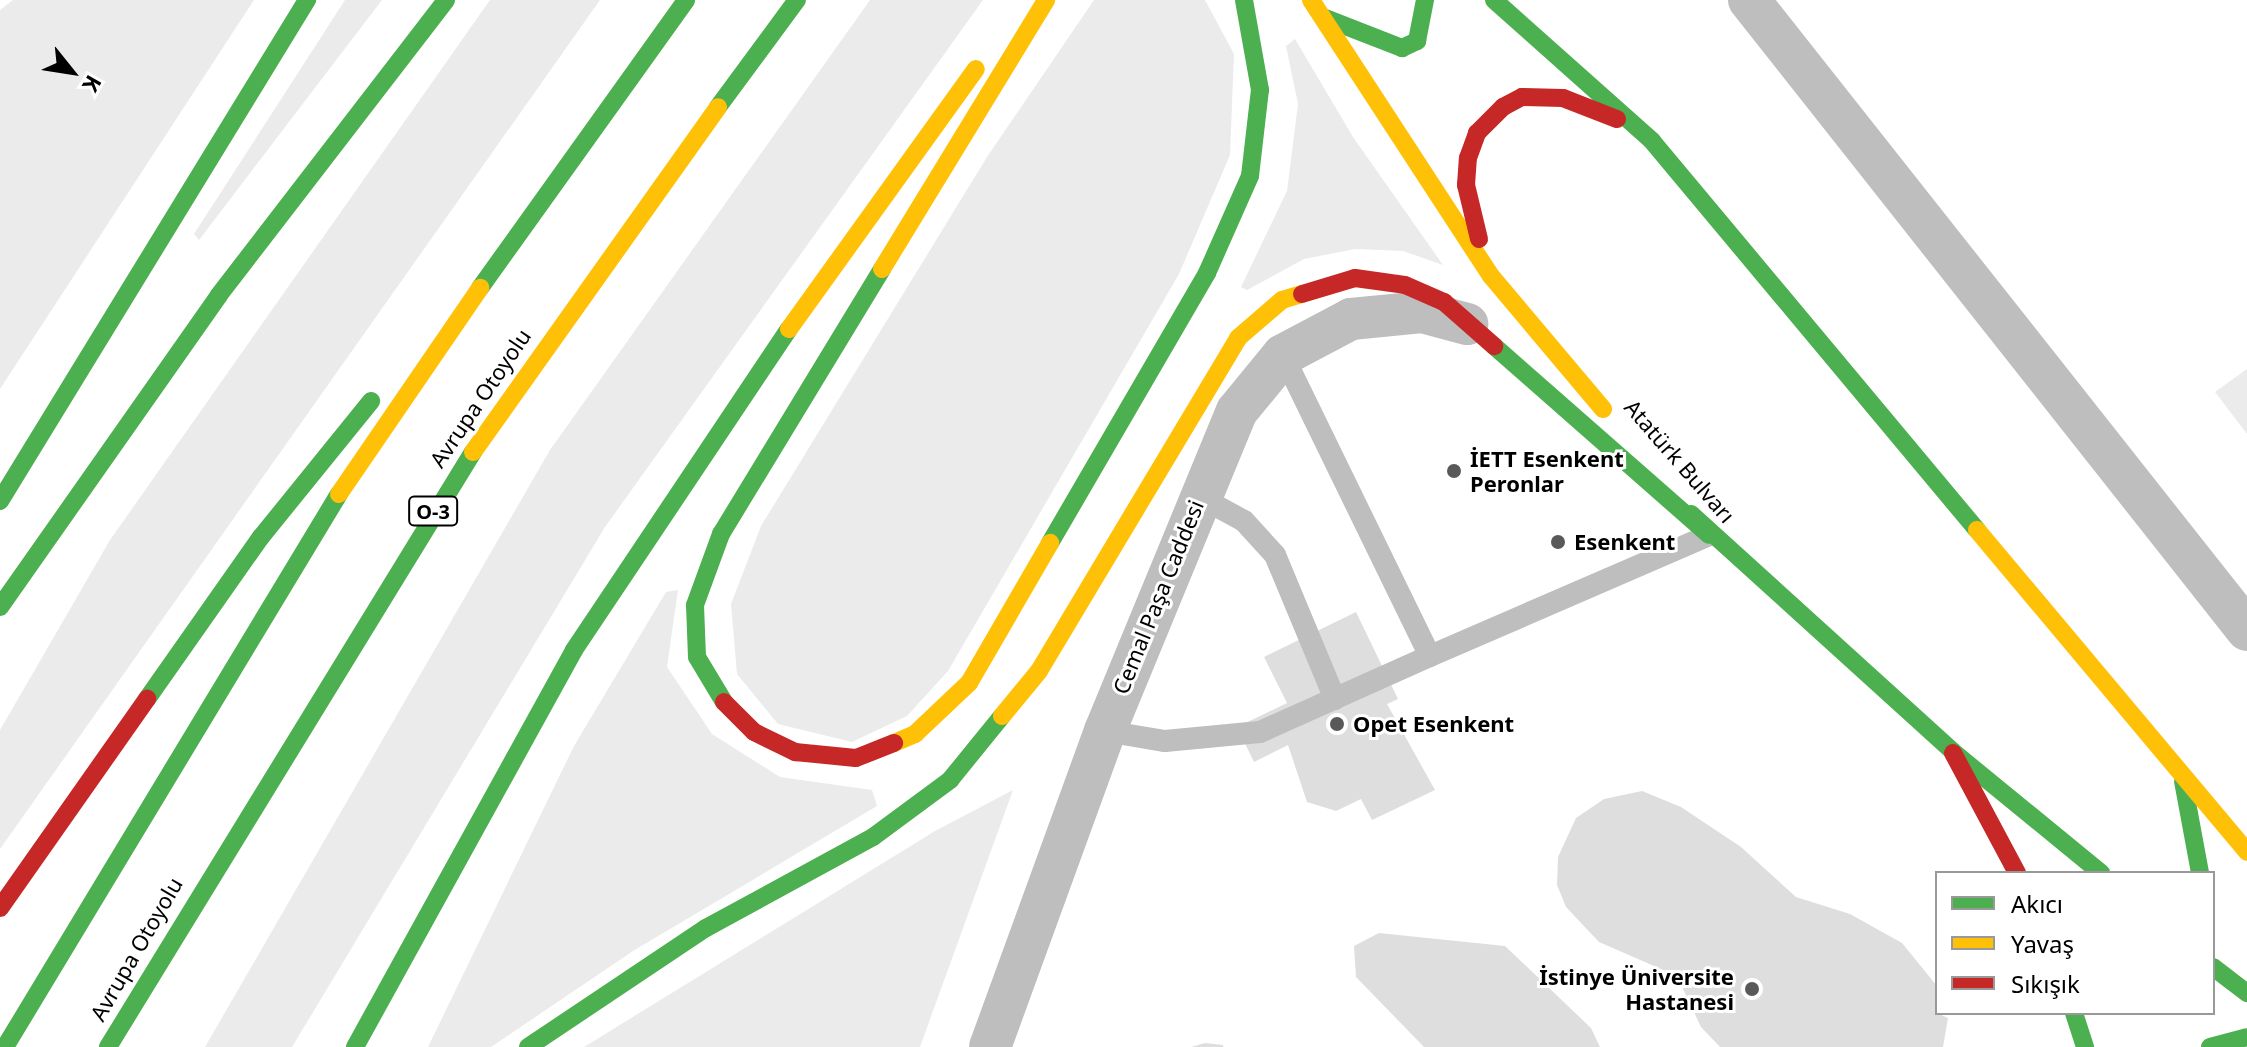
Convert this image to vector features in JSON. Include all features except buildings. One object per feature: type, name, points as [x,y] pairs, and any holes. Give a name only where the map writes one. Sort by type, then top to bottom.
[{"type":"main road","points":[[0,501],[307,0]]},
{"type":"main road","points":[[0,607],[219,295],[446,0]]},
{"type":"main road","points":[[5,1047],[248,635],[479,285],[686,0]]},
{"type":"main road","name":"Avrupa Otoyolu","points":[[108,1047],[434,510],[567,313],[797,0]]},
{"type":"main road","points":[[355,1047],[574,650],[837,256],[1028,0]]},
{"type":"main road","points":[[1046,0],[728,521],[695,605],[697,657],[723,701],[754,732],[795,752],[868,753],[915,734],[969,683],[1207,273],[1250,176],[1260,90],[1244,0]]},
{"type":"main road","name":"Atatürk Bulvarı","points":[[1311,0],[1491,276],[1709,535],[1952,751],[2099,871]]},
{"type":"main road","points":[[1325,18],[1402,48],[1417,41],[1425,0]]},
{"type":"main road","points":[[1494,0],[1652,141],[2182,779],[2247,852]]},
{"type":"main road","points":[[1491,276],[1466,185],[1477,133],[1503,107],[1522,97],[1563,98],[1602,109],[1652,141]]},
{"type":"main road","points":[[528,1047],[706,928],[873,837],[950,780],[1039,671],[1176,431],[1238,338],[1282,300],[1355,278],[1405,285],[1476,326],[1709,535]]},
{"type":"main road","points":[[0,908],[303,483],[479,285]]},
{"type":"main road","points":[[1952,751],[2016,871]]},
{"type":"main road","points":[[2182,779],[2200,871]]},
{"type":"main road","points":[[2215,969],[2247,993]]},
{"type":"main road","points":[[2075,1015],[2085,1047]]},
{"type":"main road","points":[[2195,1047],[2205,1024]]},
{"type":"main road","points":[[2210,1047],[2247,1037]]},
{"type":"street","points":[[1749,0],[2247,630]]},
{"type":"street","name":"Cemal Paşa Caddesi","points":[[990,1047],[1105,731],[1198,496],[1237,411],[1283,355],[1351,319],[1389,311],[1476,326]]},
{"type":"lane","points":[[1283,355],[1430,656]]},
{"type":"lane","points":[[1198,496],[1244,521],[1275,555],[1335,699]]},
{"type":"lane","points":[[1105,731],[1213,741],[1260,732],[1709,535]]},
{"type":"shaded area","points":[[13,0],[254,0],[0,389],[0,10]]},
{"type":"shaded area","points":[[345,0],[382,0],[199,240],[194,234]]},
{"type":"shaded area","points":[[490,0],[600,0],[0,849],[0,730],[110,540]]},
{"type":"shaded area","points":[[870,0],[983,0],[605,527],[292,1047],[205,1047],[550,450]]},
{"type":"shaded area","points":[[1094,0],[1205,0],[1234,54],[1230,155],[1179,274],[948,671],[907,716],[852,742],[778,724],[737,674],[731,604],[761,526],[987,157]]},
{"type":"shaded area","points":[[1295,39],[1353,137],[1443,265],[1403,251],[1355,249],[1304,259],[1247,290],[1241,287],[1287,191],[1298,104],[1286,46]]},
{"type":"shaded area","points":[[2247,369],[2247,434],[2215,392]]},
{"type":"shaded area","points":[[678,590],[667,667],[712,734],[780,777],[872,790],[877,806],[633,951],[491,1047],[428,1047],[574,746],[666,592]]},
{"type":"shaded area","points":[[1013,790],[920,1047],[584,1047],[935,831]]},
{"type":"traffic: fast","points":[[0,501],[307,0]]},
{"type":"traffic: fast","points":[[0,607],[219,295],[446,0]]},
{"type":"traffic: fast","points":[[480,288],[686,0]]},
{"type":"traffic: fast","points":[[718,107],[797,0]]},
{"type":"traffic: fast","points":[[1050,543],[1207,273],[1250,176],[1260,90],[1244,0]]},
{"type":"traffic: fast","points":[[1325,18],[1402,48],[1417,41],[1425,0]]},
{"type":"traffic: fast","points":[[1494,0],[1652,141],[1977,530]]},
{"type":"traffic: fast","points":[[724,702],[697,657],[695,605],[721,534],[882,269]]},
{"type":"traffic: fast","points":[[355,1047],[574,650],[789,329]]},
{"type":"traffic: fast","points":[[1494,346],[1709,535]]},
{"type":"traffic: fast","points":[[147,699],[261,537],[371,401]]},
{"type":"traffic: fast","points":[[108,1047],[473,452]]},
{"type":"traffic: fast","points":[[5,1047],[339,494]]},
{"type":"traffic: fast","points":[[1691,514],[1952,751],[2099,871]]},
{"type":"traffic: fast","points":[[528,1047],[706,928],[873,837],[950,780],[1002,716]]},
{"type":"traffic: fast","points":[[2183,781],[2200,871]]},
{"type":"traffic: fast","points":[[2215,969],[2247,993]]},
{"type":"traffic: fast","points":[[2075,1015],[2085,1047]]},
{"type":"traffic: fast","points":[[2210,1047],[2247,1037]]},
{"type":"traffic: slow","points":[[882,269],[1046,0]]},
{"type":"traffic: slow","points":[[1311,0],[1491,276],[1603,409]]},
{"type":"traffic: slow","points":[[789,329],[976,69]]},
{"type":"traffic: slow","points":[[473,452],[718,107]]},
{"type":"traffic: slow","points":[[339,494],[480,288]]},
{"type":"traffic: slow","points":[[1002,716],[1039,671],[1238,338],[1282,300],[1302,294]]},
{"type":"traffic: slow","points":[[1977,530],[2247,852]]},
{"type":"traffic: slow","points":[[894,743],[915,734],[969,683],[1050,543]]},
{"type":"traffic: jam","points":[[1479,239],[1466,185],[1468,158],[1477,133],[1503,107],[1522,97],[1563,98],[1617,119]]},
{"type":"traffic: jam","points":[[1302,294],[1355,278],[1405,285],[1444,302],[1494,346]]},
{"type":"traffic: jam","points":[[0,908],[147,699]]},
{"type":"traffic: jam","points":[[724,702],[754,732],[795,752],[856,758],[894,743]]},
{"type":"traffic: jam","points":[[1953,753],[2016,871]]},
{"type":"place","name":"İETT Esenkent Peronlar","points":[[1454,471]]},
{"type":"place","name":"Esenkent","points":[[1558,542]]},
{"type":"place","name":"Opet Esenkent","points":[[1337,724]]},
{"type":"place","name":"İstinye Üniversite Hastanesi","points":[[1752,989]]}]
